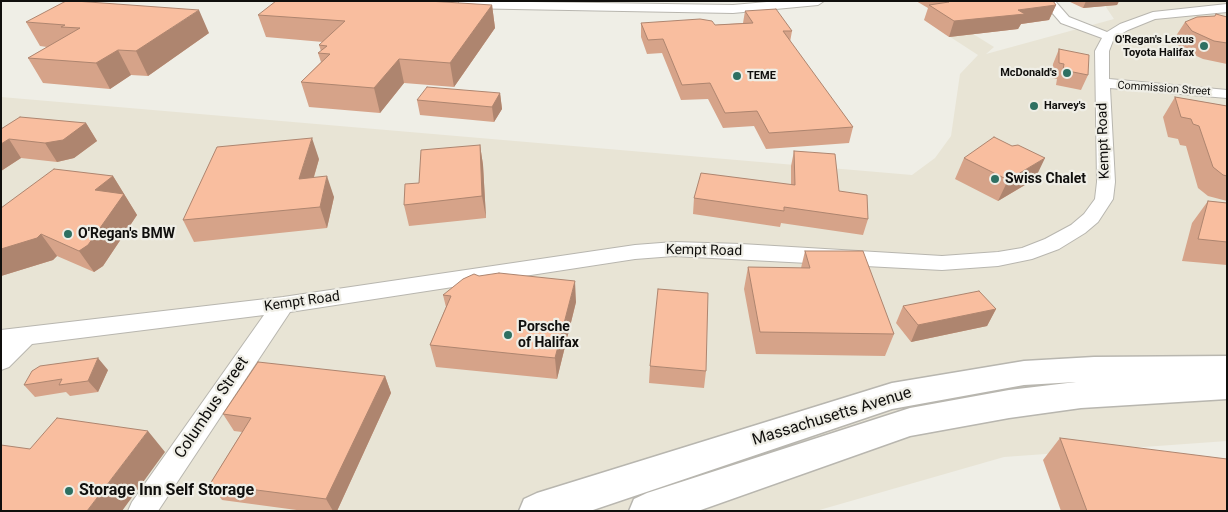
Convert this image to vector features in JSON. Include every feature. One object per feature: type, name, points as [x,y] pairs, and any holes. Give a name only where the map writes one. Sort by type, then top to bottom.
[{"type":"main road","name":"Massachusetts Avenue","points":[[537,511],[892,396],[1024,373],[1094,369],[1227,368]]},
{"type":"main road","name":"Massachusetts Avenue","points":[[647,511],[910,422],[1009,404],[1072,396],[1227,386]]},
{"type":"street","points":[[450,5],[707,5],[818,1]]},
{"type":"street","points":[[1048,1],[1065,20],[1090,31],[1109,36],[1124,27],[1153,16],[1227,8]]},
{"type":"street","name":"Kempt Road","points":[[1,339],[283,305],[635,252],[664,250],[741,251],[942,263],[998,259],[1025,254],[1052,244],[1078,229],[1091,218],[1104,199],[1106,182],[1102,51],[1109,36]]},
{"type":"street","name":"Commission Street","points":[[1102,84],[1227,94]]},
{"type":"street","name":"Columbus Street","points":[[142,511],[283,305]]},
{"type":"street","points":[[1,361],[26,336]]},
{"type":"shaded area","points":[[1102,1],[1227,1],[1227,441],[1004,457],[816,511],[1,511],[1,97],[912,175],[935,158],[951,136],[960,74],[978,55],[924,20],[946,17],[994,47],[986,54],[1114,19]]},
{"type":"building","points":[[66,1],[199,10],[136,51],[118,50],[96,63],[28,58],[80,28],[26,22]]},
{"type":"building","points":[[276,1],[428,1],[492,5],[450,63],[399,59],[374,88],[301,82],[330,54],[318,53],[327,46],[319,45],[345,21],[258,15]]},
{"type":"building","points":[[947,1],[1053,1],[1056,5],[1018,10],[1025,14],[954,21],[929,5],[949,2]]},
{"type":"building","name":"TEME","points":[[776,9],[792,31],[783,31],[853,127],[769,133],[757,111],[725,113],[710,83],[682,85],[663,39],[648,40],[641,23],[700,19],[712,21],[715,25],[753,23],[745,11]]},
{"type":"building","points":[[1216,14],[1227,17],[1227,43],[1214,41],[1192,31],[1185,22],[1197,17],[1215,16]]},
{"type":"building","points":[[1059,49],[1089,55],[1088,75],[1063,70],[1064,64],[1059,63]]},
{"type":"building","points":[[427,87],[500,93],[492,107],[417,100]]},
{"type":"building","points":[[1175,97],[1227,106],[1227,176],[1213,167],[1199,126],[1193,124],[1191,119],[1181,117]]},
{"type":"building","points":[[20,117],[86,123],[63,140],[45,143],[9,139],[1,144],[1,129]]},
{"type":"building","points":[[994,137],[1012,146],[1018,145],[1045,158],[1008,180],[964,158]]},
{"type":"building","points":[[312,138],[299,179],[327,176],[320,207],[183,220],[217,147]]},
{"type":"building","points":[[480,145],[482,196],[404,205],[405,184],[419,183],[421,150]]},
{"type":"building","points":[[794,151],[835,154],[839,191],[867,195],[868,219],[784,207],[784,211],[694,198],[701,173],[795,185]]},
{"type":"building","points":[[54,169],[113,176],[95,190],[124,194],[88,245],[79,251],[41,234],[37,238],[1,249],[1,208]]},
{"type":"building","points":[[1208,201],[1227,203],[1227,242],[1198,239]]},
{"type":"building","points":[[805,251],[863,251],[894,334],[760,332],[748,267],[810,268]]},
{"type":"building","name":"Porsche of Halifax","points":[[499,273],[575,281],[555,358],[430,345],[451,296],[443,295],[463,279],[474,274],[479,276]]},
{"type":"building","points":[[658,289],[708,293],[706,371],[650,366]]},
{"type":"building","points":[[979,291],[996,309],[918,325],[903,306]]},
{"type":"building","points":[[98,358],[88,381],[59,385],[62,379],[24,385],[32,371],[40,366]]},
{"type":"building","points":[[258,362],[385,376],[326,499],[210,484],[251,418],[223,414]]},
{"type":"building","name":"Storage Inn Self Storage","points":[[57,418],[148,431],[87,511],[1,511],[1,445],[30,449]]},
{"type":"building","points":[[1060,438],[1227,459],[1227,511],[1087,511]]},
{"type":"place","name":"O'Regan's Lexus Toyota Halifax","points":[[1204,46]]},
{"type":"place","name":"McDonald's","points":[[1067,73]]},
{"type":"place","name":"TEME","points":[[737,76]]},
{"type":"place","name":"Harvey's","points":[[1034,106]]},
{"type":"place","name":"Swiss Chalet","points":[[995,179]]},
{"type":"place","name":"O'Regan's BMW","points":[[68,234]]},
{"type":"place","name":"Porsche of Halifax","points":[[508,335]]},
{"type":"place","name":"Storage Inn Self Storage","points":[[69,491]]}]
